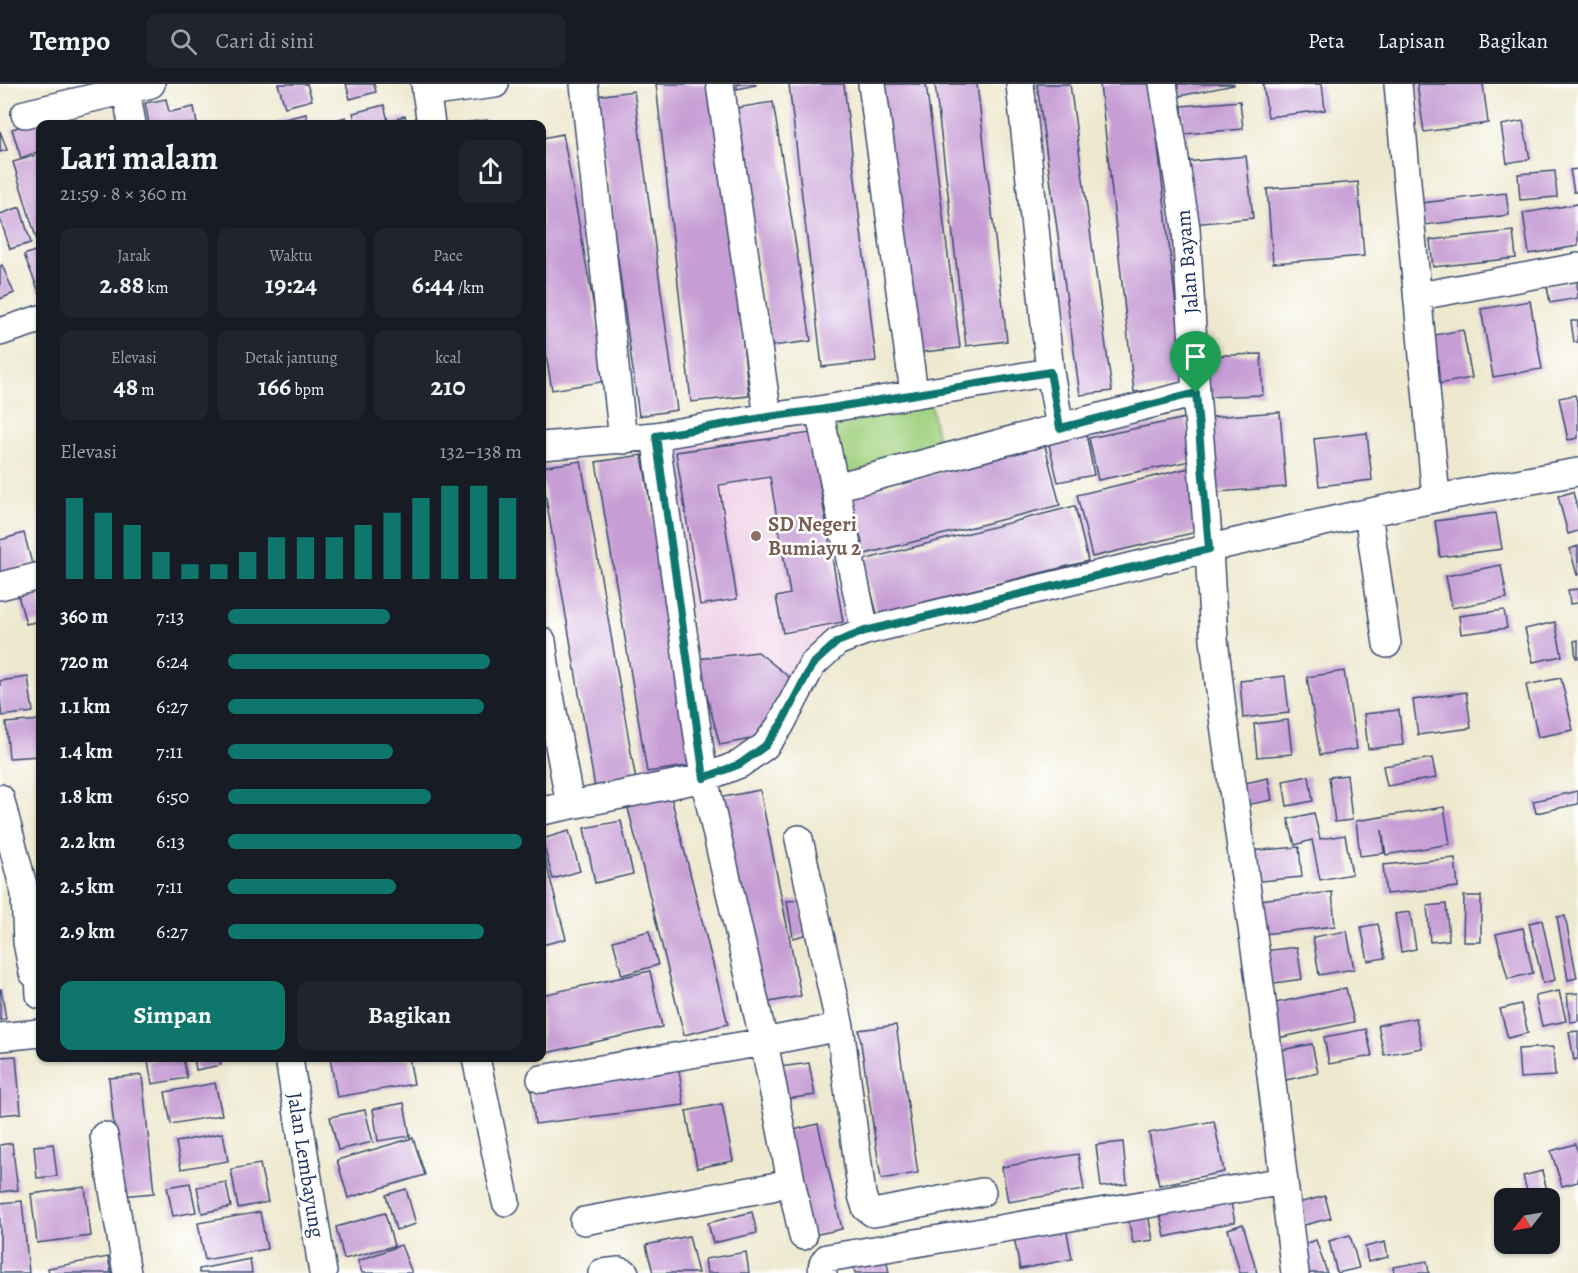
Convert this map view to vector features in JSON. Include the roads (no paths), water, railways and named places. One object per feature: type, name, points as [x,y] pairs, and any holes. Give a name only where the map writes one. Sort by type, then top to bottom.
[{"type":"street","points":[[430,120],[426,88],[495,84]]},
{"type":"street","points":[[584,84],[623,440]]},
{"type":"street","points":[[720,84],[768,417]]},
{"type":"street","points":[[872,84],[914,393]]},
{"type":"street","points":[[1020,84],[1050,372],[1060,428]]},
{"type":"street","name":"Jalan Bayam","points":[[1163,84],[1186,228],[1214,639],[1261,993],[1294,1273]]},
{"type":"street","points":[[1398,84],[1436,498]]},
{"type":"street","points":[[25,114],[134,86],[132,120]]},
{"type":"street","points":[[1419,296],[1578,267]]},
{"type":"street","points":[[0,332],[36,320]]},
{"type":"street","points":[[546,446],[656,436],[1050,372]]},
{"type":"street","points":[[836,487],[1196,393]]},
{"type":"street","points":[[819,410],[865,631]]},
{"type":"street","points":[[656,436],[704,778],[764,1042],[803,1236]]},
{"type":"street","points":[[546,810],[704,778],[740,764],[765,746],[780,726],[812,665],[837,642],[865,631],[1368,513],[1578,472]]},
{"type":"street","points":[[1368,513],[1387,644]]},
{"type":"street","points":[[0,586],[36,577]]},
{"type":"street","points":[[546,690],[570,805]]},
{"type":"street","points":[[0,798],[25,893],[33,901],[27,942],[33,973],[36,977]]},
{"type":"street","points":[[799,839],[840,1027],[862,1195],[866,1208],[873,1213],[982,1192]]},
{"type":"street","points":[[541,1079],[840,1027]]},
{"type":"street","points":[[0,1037],[36,1033]]},
{"type":"street","name":"Jalan Lembayung","points":[[290,1062],[323,1273]]},
{"type":"street","points":[[477,1062],[506,1202]]},
{"type":"street","points":[[104,1136],[127,1273]]},
{"type":"street","points":[[584,1221],[772,1187],[791,1181]]},
{"type":"street","points":[[823,1273],[823,1262],[827,1258],[1284,1181]]},
{"type":"street","points":[[602,1273],[619,1271],[626,1273]]},
{"type":"place","name":"SD Negeri Bumiayu 2","points":[[756,536]]}]
